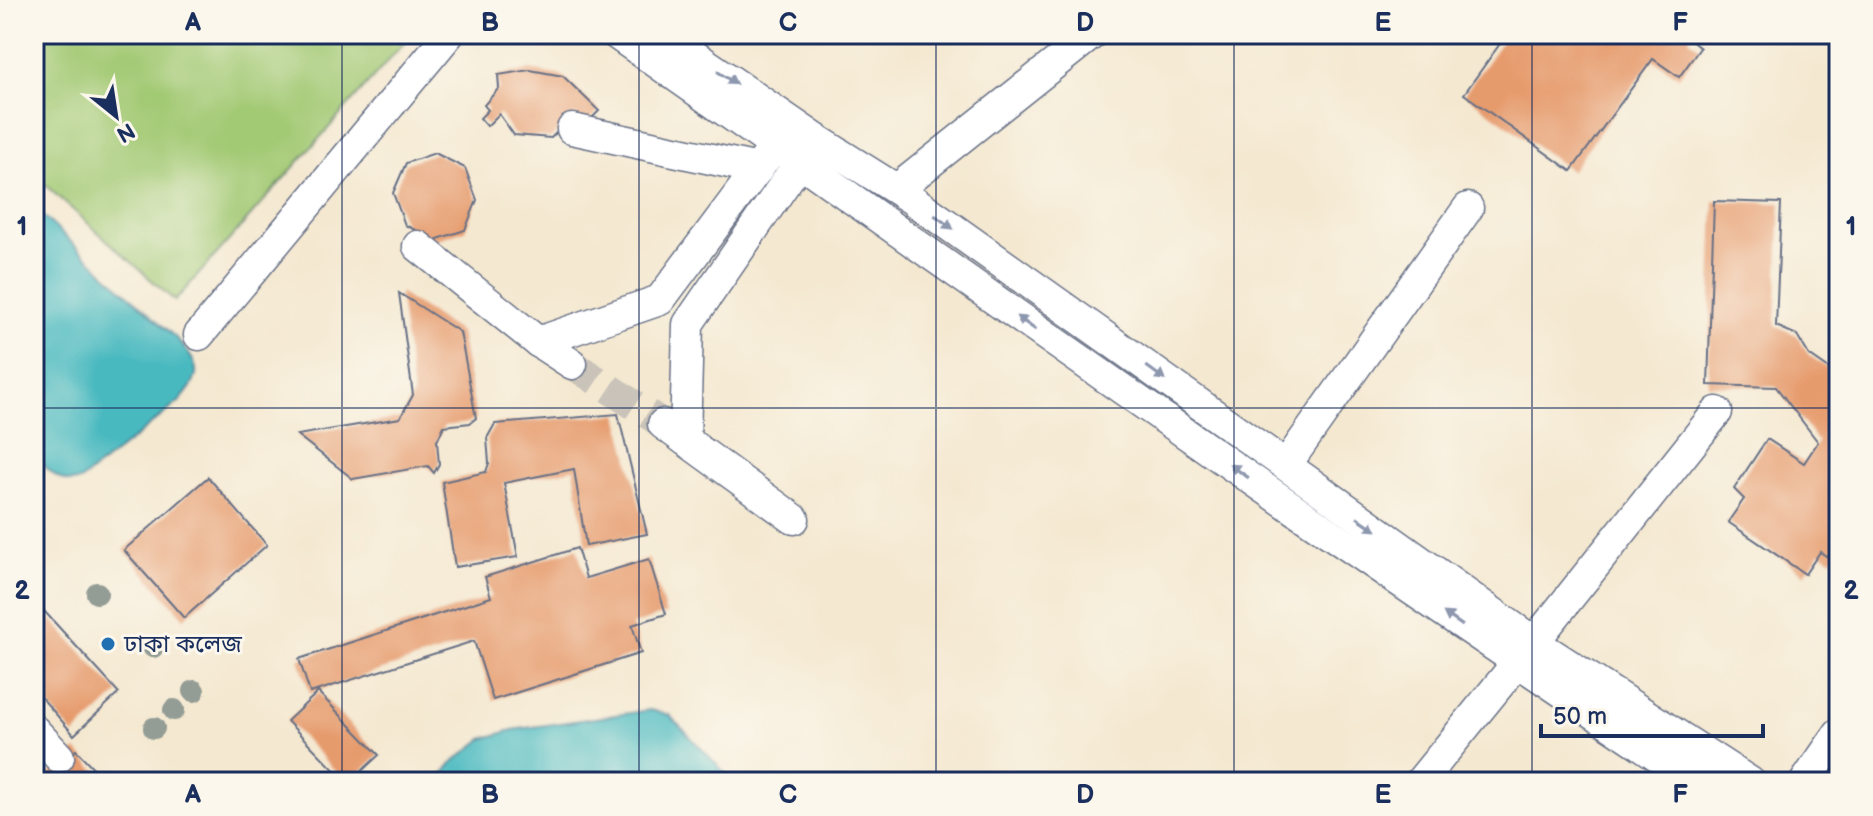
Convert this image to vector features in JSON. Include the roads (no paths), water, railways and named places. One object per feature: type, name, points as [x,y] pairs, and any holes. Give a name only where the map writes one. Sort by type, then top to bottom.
[{"type":"street","points":[[199,335],[449,34]]},
{"type":"street","points":[[616,34],[788,148],[1063,349],[1526,653],[1750,782]]},
{"type":"street","points":[[897,189],[1092,34]]},
{"type":"street","points":[[682,39],[788,148]]},
{"type":"street","points":[[572,129],[788,148],[897,189],[1286,465],[1697,782]]},
{"type":"street","points":[[538,342],[660,300],[788,148]]},
{"type":"street","points":[[788,148],[688,324],[674,432],[794,519]]},
{"type":"street","points":[[1286,465],[1468,208]]},
{"type":"street","points":[[418,246],[538,342],[572,364]]},
{"type":"street","points":[[1420,782],[1717,412]]},
{"type":"street","points":[[34,730],[59,757]]},
{"type":"street","points":[[1805,782],[1839,733]]},
{"type":"water","points":[[34,208],[178,340],[195,365],[192,384],[179,402],[80,481],[60,478],[34,455]]},
{"type":"water","points":[[650,710],[669,715],[734,782],[437,782],[452,763],[483,739],[512,730]]},
{"type":"tunnel","points":[[572,364],[663,424]]},
{"type":"place","name":"ঢাকা কলেজ","points":[[108,644]]}]
